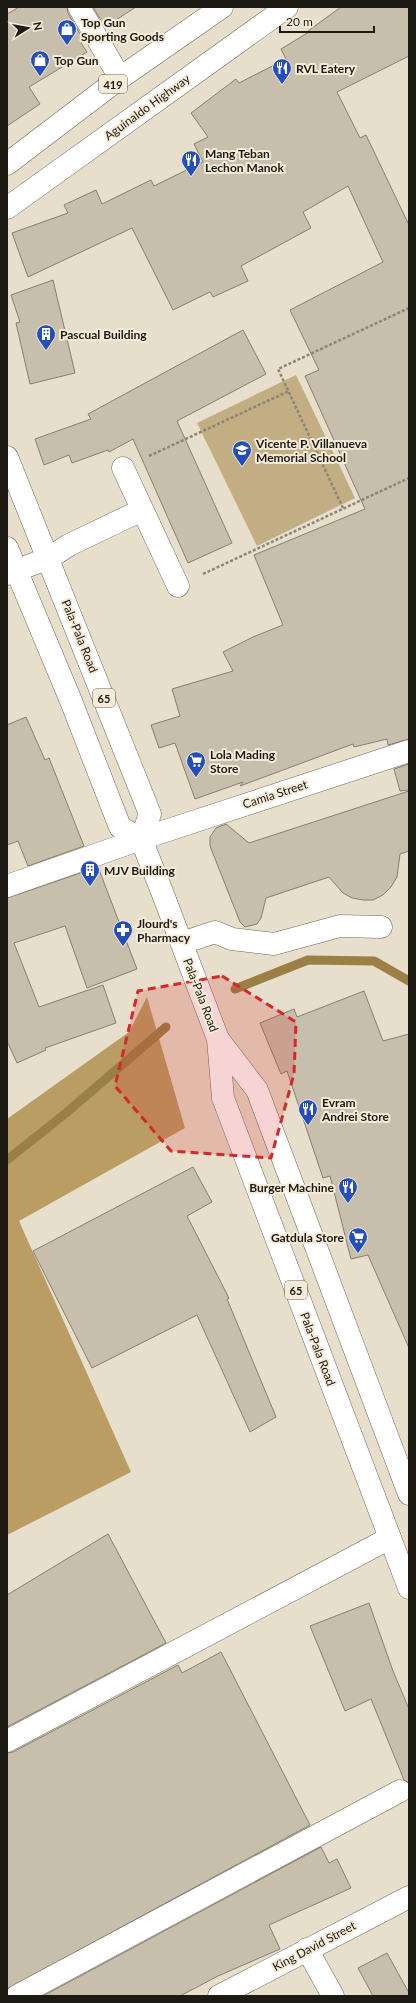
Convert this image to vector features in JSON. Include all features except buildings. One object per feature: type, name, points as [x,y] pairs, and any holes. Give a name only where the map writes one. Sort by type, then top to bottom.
[{"type":"main road","points":[[79,7],[120,78]]},
{"type":"main road","name":"419","points":[[7,164],[120,78],[222,7]]},
{"type":"main road","name":"Aguinaldo Highway","points":[[7,208],[287,7]]},
{"type":"main road","name":"Pala-Pala Road","points":[[7,457],[49,558],[150,814],[141,839],[189,964],[218,1038],[257,1090],[409,1494]]},
{"type":"main road","points":[[123,468],[178,586]]},
{"type":"main road","points":[[12,572],[49,558],[69,545],[142,510]]},
{"type":"main road","points":[[7,548],[12,572],[120,827],[141,839]]},
{"type":"main road","name":"Camia Street","points":[[7,886],[141,839],[409,750]]},
{"type":"main road","points":[[182,943],[215,932],[232,939],[274,944],[340,926],[381,927]]},
{"type":"main road","name":"Pala-Pala Road","points":[[218,1038],[223,1098],[409,1588]]},
{"type":"main road","points":[[7,1741],[390,1538]]},
{"type":"main road","points":[[17,1996],[400,1791]]},
{"type":"main road","name":"King David Street","points":[[219,1996],[409,1897]]},
{"type":"main road","points":[[307,1950],[333,1996]]},
{"type":"path","points":[[343,508],[278,369],[409,308]]},
{"type":"path","points":[[123,468],[289,390]]},
{"type":"path","points":[[178,586],[409,478]]},
{"type":"highlighted area","points":[[222,976],[296,1022],[294,1074],[271,1158],[171,1151],[115,1086],[138,991]]},
{"type":"shaded area","points":[[296,375],[355,498],[257,546],[197,423]]},
{"type":"shaded area","points":[[147,997],[185,1128],[19,1221],[131,1472],[7,1535],[7,1119],[129,1032]]},
{"type":"waterway","points":[[235,989],[308,960],[374,961],[409,981]]},
{"type":"waterway","points":[[7,1160],[66,1113],[166,1027]]},
{"type":"place","name":"Top Gun Sporting Goods","points":[[67,46]]},
{"type":"place","name":"Top Gun","points":[[40,77]]},
{"type":"place","name":"RVL Eatery","points":[[282,85]]},
{"type":"place","name":"Mang Teban Lechon Manok","points":[[191,177]]},
{"type":"place","name":"Pascual Building","points":[[46,351]]},
{"type":"place","name":"Vicente P. Villanueva Memorial School","points":[[242,467]]},
{"type":"place","name":"Lola Mading Store","points":[[196,778]]},
{"type":"place","name":"MJV Building","points":[[90,887]]},
{"type":"place","name":"Jlourd's Pharmacy","points":[[123,947]]},
{"type":"place","name":"Evram Andrei Store","points":[[308,1126]]},
{"type":"place","name":"Burger Machine","points":[[348,1204]]},
{"type":"place","name":"Gatdula Store","points":[[358,1254]]}]
